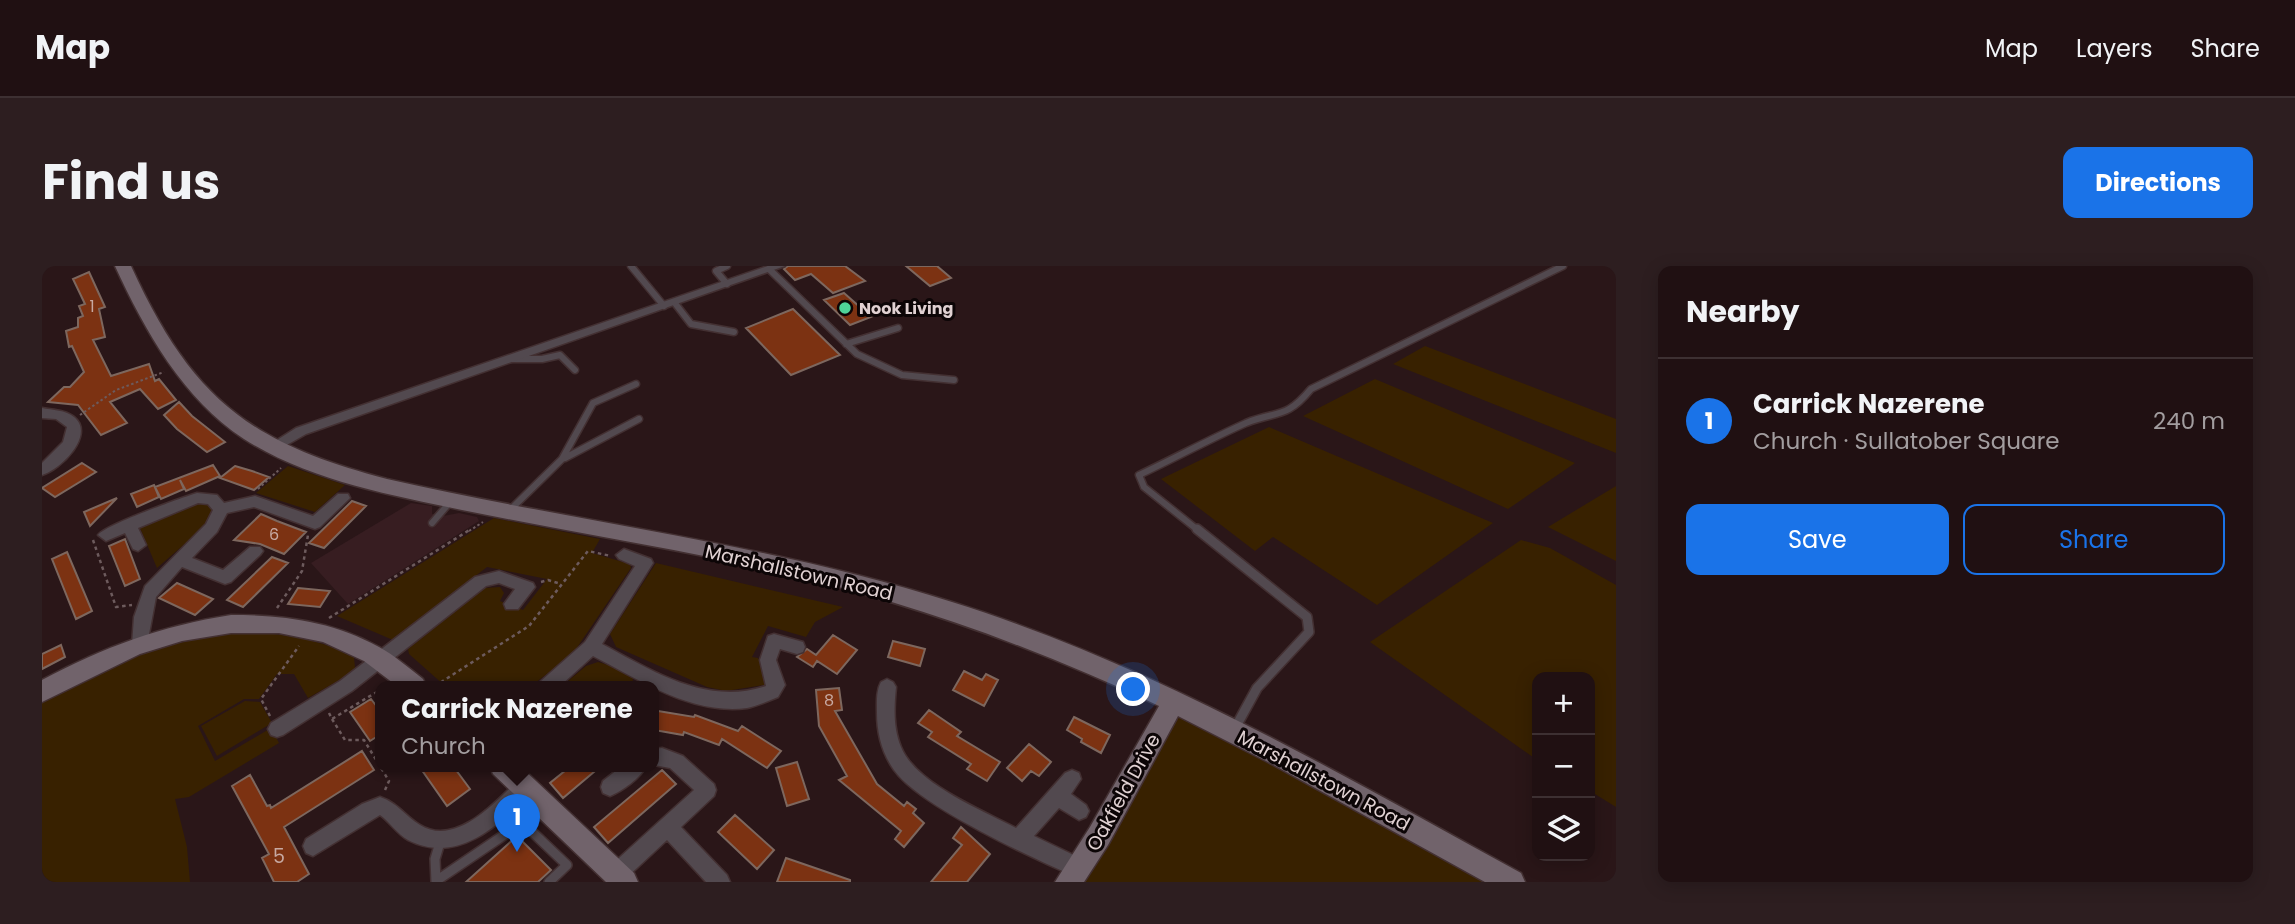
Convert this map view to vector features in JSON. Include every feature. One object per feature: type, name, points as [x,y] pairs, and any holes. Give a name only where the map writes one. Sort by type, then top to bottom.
[{"type":"main road","name":"Marshallstown Road","points":[[123,266],[137,297],[180,365],[219,411],[273,447],[349,476],[451,501],[754,558],[868,585],[960,613],[1114,673],[1174,701],[1233,730],[1512,882]]},
{"type":"main road","points":[[42,692],[85,668],[140,645],[204,628],[267,623],[311,629],[351,640],[382,658],[409,681]]},
{"type":"main road","name":"Oakfield Drive","points":[[1074,875],[1099,836],[1174,701]]},
{"type":"main road","points":[[508,772],[620,878]]},
{"type":"street","points":[[273,447],[301,431],[774,268]]},
{"type":"street","points":[[42,412],[62,416],[71,421],[75,436],[71,446],[42,470]]},
{"type":"street","points":[[106,535],[197,498],[212,499],[221,509]]},
{"type":"street","points":[[221,509],[244,502],[260,502],[315,523],[343,498]]},
{"type":"street","points":[[140,645],[145,603],[158,580],[217,523],[221,509]]},
{"type":"street","points":[[129,525],[138,545]]},
{"type":"street","points":[[179,559],[225,578],[255,551]]},
{"type":"street","points":[[553,681],[591,647],[645,563],[624,555]]},
{"type":"street","points":[[277,729],[323,701],[481,581],[497,577],[527,587],[512,604]]},
{"type":"street","points":[[591,647],[683,691],[722,701],[748,699],[772,692],[776,685],[768,660],[774,641],[797,647]]},
{"type":"street","points":[[887,687],[885,728],[893,751],[904,770],[929,790],[1020,838],[1074,875]]},
{"type":"street","points":[[620,878],[667,826],[707,790],[670,758],[659,757]]},
{"type":"street","points":[[610,788],[630,772]]},
{"type":"street","points":[[1020,838],[1072,779]]},
{"type":"street","points":[[313,846],[369,810],[380,806],[388,809],[415,834],[441,839],[461,835],[484,824],[524,787]]},
{"type":"street","points":[[1058,796],[1079,811]]},
{"type":"street","points":[[667,826],[720,882]]},
{"type":"lane","points":[[631,266],[691,324],[734,332]]},
{"type":"lane","points":[[727,266],[716,271],[727,284]]},
{"type":"lane","points":[[1233,730],[1257,688],[1309,632],[1307,617],[1143,487],[1139,475],[1249,422],[1283,414],[1300,402],[1311,389],[1563,266]]},
{"type":"lane","points":[[774,268],[857,354],[902,375],[954,380]]},
{"type":"lane","points":[[846,344],[898,328]]},
{"type":"lane","points":[[511,359],[542,359],[561,355],[575,370]]},
{"type":"lane","points":[[562,460],[593,403],[636,384]]},
{"type":"lane","points":[[505,511],[562,460],[639,419]]},
{"type":"lane","points":[[432,523],[451,501]]},
{"type":"lane","points":[[436,881],[509,831],[526,826],[567,865],[550,882]]},
{"type":"lane","points":[[436,881],[435,859],[441,839]]},
{"type":"path","points":[[71,421],[116,390],[180,365]]},
{"type":"path","points":[[244,502],[294,456]]},
{"type":"path","points":[[277,729],[261,699],[311,629],[505,511]]},
{"type":"path","points":[[267,623],[302,571],[311,522]]},
{"type":"path","points":[[106,535],[91,541],[116,607],[145,603]]},
{"type":"path","points":[[443,681],[530,626],[588,551],[619,558],[624,555]]},
{"type":"path","points":[[527,587],[548,580],[561,584]]},
{"type":"path","points":[[332,719],[375,694]]},
{"type":"path","points":[[323,701],[345,740],[364,740],[375,758]]},
{"type":"path","points":[[380,806],[389,781],[384,772]]},
{"type":"shaded area","points":[[1425,346],[1616,419],[1616,453],[1393,364]]},
{"type":"shaded area","points":[[1375,379],[1575,463],[1508,509],[1303,416]]},
{"type":"shaded area","points":[[1269,427],[1493,523],[1377,605],[1273,537],[1255,551],[1161,479]]},
{"type":"shaded area","points":[[288,466],[345,485],[315,512],[256,493]]},
{"type":"shaded area","points":[[1616,486],[1616,561],[1548,527]]},
{"type":"shaded area","points":[[198,502],[208,504],[214,510],[210,522],[157,568],[140,528]]},
{"type":"shaded area","points":[[411,503],[432,506],[432,514],[443,516],[459,513],[477,517],[479,521],[348,604],[311,563]]},
{"type":"shaded area","points":[[494,518],[600,539],[592,553],[630,564],[631,568],[572,655],[538,681],[439,681],[409,654],[408,649],[485,588],[500,587],[504,593],[500,601],[523,610],[547,579],[487,567],[393,640],[337,616]]},
{"type":"shaded area","points":[[1521,540],[1550,548],[1616,585],[1616,807],[1595,794],[1595,672],[1532,672],[1532,756],[1370,642]]},
{"type":"shaded area","points":[[656,563],[843,607],[815,622],[806,637],[768,626],[752,657],[758,658],[767,680],[764,685],[726,691],[707,687],[616,647],[610,634]]},
{"type":"shaded area","points":[[253,632],[330,646],[354,657],[355,668],[350,674],[308,698],[294,674],[277,674],[259,699],[244,699],[198,726],[215,761],[271,728],[279,743],[189,797],[175,799],[187,847],[190,882],[42,882],[42,700],[144,654],[195,640]]},
{"type":"shaded area","points":[[598,662],[615,667],[633,678],[633,681],[568,681],[586,666]]},
{"type":"shaded area","points":[[245,701],[260,702],[272,723],[217,756],[201,726]]},
{"type":"shaded area","points":[[1174,701],[1512,882],[1059,882]]},
{"type":"building","points":[[788,266],[845,266],[865,281],[833,293],[811,274],[795,280],[784,269]]},
{"type":"building","points":[[906,266],[937,266],[951,278],[930,286]]},
{"type":"building","points":[[89,272],[105,307],[99,309],[105,337],[93,340],[111,376],[149,364],[155,381],[159,379],[176,400],[158,409],[140,389],[110,402],[127,423],[101,435],[78,405],[48,402],[64,387],[70,387],[84,372],[72,346],[69,347],[66,331],[78,327],[78,318],[83,316],[79,306],[85,304],[73,279]]},
{"type":"building","points":[[844,293],[871,317],[850,325],[824,300]]},
{"type":"building","points":[[793,309],[840,355],[791,375],[746,328]]},
{"type":"building","points":[[179,402],[225,442],[207,452],[177,429],[164,415]]},
{"type":"building","points":[[82,463],[96,472],[55,497],[42,488]]},
{"type":"building","points":[[213,465],[220,476],[186,491],[180,480],[184,489],[161,499],[155,487]]},
{"type":"building","points":[[235,466],[269,477],[254,490],[220,478]]},
{"type":"building","points":[[154,485],[159,497],[137,507],[131,494]]},
{"type":"building","points":[[117,498],[90,526],[84,512]]},
{"type":"building","points":[[352,501],[366,506],[324,548],[309,543]]},
{"type":"building","points":[[261,514],[306,532],[284,554],[260,544],[234,540]]},
{"type":"building","points":[[125,539],[140,579],[125,586],[109,546]]},
{"type":"building","points":[[67,552],[92,611],[76,619],[52,559]]},
{"type":"building","points":[[272,557],[288,563],[243,607],[227,600]]},
{"type":"building","points":[[177,583],[213,599],[195,615],[159,598]]},
{"type":"building","points":[[298,588],[330,591],[320,607],[288,604]]},
{"type":"building","points":[[833,635],[857,650],[837,674],[817,661],[813,667],[797,657],[807,649],[816,655]]},
{"type":"building","points":[[893,641],[925,649],[920,666],[888,657]]},
{"type":"building","points":[[61,645],[65,657],[42,669],[42,654]]},
{"type":"building","points":[[964,671],[982,680],[986,674],[998,680],[984,706],[953,690]]},
{"type":"building","points":[[839,688],[842,710],[835,711],[877,784],[904,806],[907,802],[916,809],[913,813],[924,823],[904,847],[895,839],[901,831],[839,780],[847,776],[819,726],[816,690]]},
{"type":"building","points":[[371,699],[375,704],[375,738],[370,741],[350,712]]},
{"type":"building","points":[[929,710],[961,732],[957,736],[1000,762],[987,781],[967,769],[971,764],[928,737],[932,732],[918,723]]},
{"type":"building","points":[[659,711],[695,715],[738,731],[742,726],[781,751],[767,768],[722,739],[719,745],[684,732],[683,735],[659,731]]},
{"type":"building","points":[[1074,717],[1110,735],[1101,753],[1067,730]]},
{"type":"building","points":[[1029,744],[1051,762],[1039,776],[1031,771],[1022,781],[1007,768]]},
{"type":"building","points":[[362,751],[374,770],[284,827],[309,874],[297,882],[274,882],[262,858],[269,854],[232,786],[250,775],[267,806],[270,805],[271,808]]},
{"type":"building","points":[[797,762],[809,799],[787,806],[776,768]]},
{"type":"building","points":[[662,770],[676,784],[608,843],[594,827]]},
{"type":"building","points":[[423,772],[457,772],[470,789],[447,806]]},
{"type":"building","points":[[564,772],[594,772],[563,798],[550,783]]},
{"type":"building","points":[[735,815],[774,850],[757,869],[718,832]]},
{"type":"building","points":[[961,827],[990,854],[967,882],[931,882],[962,845],[953,838]]},
{"type":"building","points":[[517,836],[551,870],[538,882],[466,882]]},
{"type":"building","points":[[786,858],[850,880],[850,882],[777,882]]},
{"type":"place","name":"Nook Living","points":[[845,308]]},
{"type":"place","name":"Carrick Nazerene","points":[[517,852]]}]
